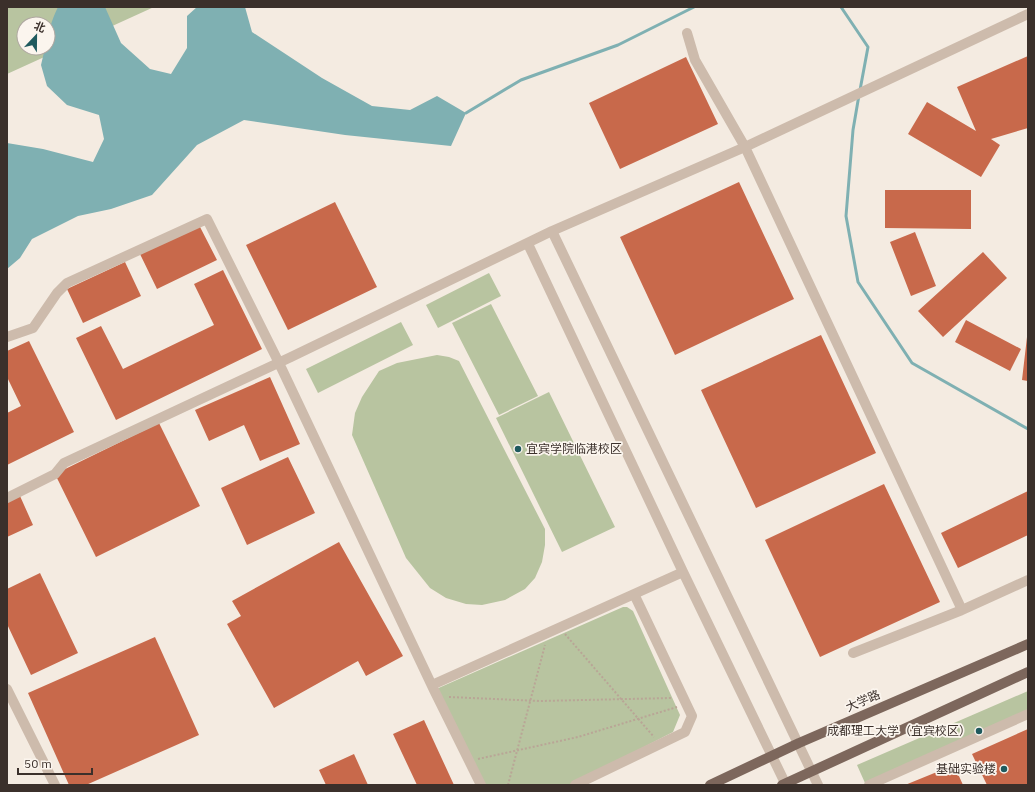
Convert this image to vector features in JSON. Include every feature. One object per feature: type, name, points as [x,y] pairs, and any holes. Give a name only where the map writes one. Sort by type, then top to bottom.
[{"type":"main road","name":"大学路","points":[[710,785],[772,755],[1028,644]]},
{"type":"main road","points":[[785,784],[1028,672]]},
{"type":"street","points":[[7,498],[55,474],[64,463],[528,244],[552,231],[745,147],[1028,14]]},
{"type":"street","points":[[687,33],[695,60],[745,147],[962,610]]},
{"type":"street","points":[[7,337],[33,328],[57,293],[67,283],[207,220],[279,362],[481,785]]},
{"type":"street","points":[[552,231],[818,785]]},
{"type":"street","points":[[528,244],[785,784]]},
{"type":"street","points":[[432,685],[683,572]]},
{"type":"street","points":[[853,653],[962,610],[1028,580]]},
{"type":"street","points":[[575,785],[685,732],[692,716],[634,594]]},
{"type":"street","points":[[7,689],[55,785]]},
{"type":"street","points":[[869,785],[1028,714]]},
{"type":"path","points":[[559,628],[639,718],[660,744]]},
{"type":"path","points":[[508,785],[548,633]]},
{"type":"path","points":[[438,697],[530,701],[621,699],[685,701]]},
{"type":"path","points":[[469,761],[578,737],[639,718],[685,701]]},
{"type":"green space","points":[[7,7],[154,7],[56,52],[56,16],[16,16],[16,56],[46,56],[7,74]]},
{"type":"green space","points":[[489,273],[501,296],[438,328],[426,305]]},
{"type":"green space","points":[[491,304],[538,396],[499,415],[452,323]]},
{"type":"green space","points":[[401,322],[413,345],[318,393],[306,369]]},
{"type":"green space","points":[[437,355],[449,357],[459,361],[545,529],[545,545],[542,562],[535,578],[525,589],[505,600],[482,605],[466,604],[446,598],[430,588],[406,558],[352,435],[355,413],[362,397],[379,371],[397,363]]},
{"type":"green space","points":[[549,392],[615,527],[562,552],[496,418]]},
{"type":"green space","points":[[623,607],[627,607],[633,611],[680,715],[673,732],[570,785],[481,785],[434,690]]},
{"type":"green space","points":[[1028,691],[1028,711],[865,783],[857,765]]},
{"type":"water","points":[[58,7],[105,7],[121,43],[150,69],[171,74],[187,48],[187,16],[197,7],[245,7],[252,32],[322,78],[372,106],[410,110],[437,96],[466,113],[451,146],[345,135],[244,120],[197,145],[152,195],[111,209],[78,216],[32,239],[20,258],[7,269],[7,143],[43,149],[93,162],[104,139],[99,115],[67,105],[47,86],[41,65],[43,56],[56,56],[56,16],[54,16]]},
{"type":"building","points":[[1028,56],[1028,128],[991,139],[1000,145],[981,177],[908,134],[927,102],[976,131],[957,87]]},
{"type":"building","points":[[686,57],[718,124],[620,169],[589,103]]},
{"type":"building","points":[[739,182],[794,299],[675,355],[620,237]]},
{"type":"building","points":[[885,190],[971,190],[971,229],[885,228]]},
{"type":"building","points":[[335,202],[377,287],[288,330],[246,245]]},
{"type":"building","points":[[199,225],[217,260],[157,289],[140,254]]},
{"type":"building","points":[[915,232],[936,286],[911,296],[890,242]]},
{"type":"building","points":[[983,252],[1007,278],[943,337],[918,311]]},
{"type":"building","points":[[125,262],[141,296],[83,323],[67,289]]},
{"type":"building","points":[[223,270],[262,349],[116,420],[76,338],[101,326],[123,369],[214,325],[194,284]]},
{"type":"building","points":[[966,320],[1021,349],[1010,371],[955,342]]},
{"type":"building","points":[[821,335],[876,453],[756,508],[701,390]]},
{"type":"building","points":[[1028,337],[1028,381],[1022,380]]},
{"type":"building","points":[[29,341],[74,432],[7,465],[7,413],[21,406],[7,377],[7,351]]},
{"type":"building","points":[[270,377],[300,444],[260,461],[244,425],[209,441],[195,410]]},
{"type":"building","points":[[159,423],[200,506],[96,557],[55,474]]},
{"type":"building","points":[[288,457],[315,513],[247,545],[221,488]]},
{"type":"building","points":[[884,484],[940,602],[820,657],[765,540]]},
{"type":"building","points":[[1028,491],[1028,535],[958,568],[941,533]]},
{"type":"building","points":[[20,496],[33,525],[7,537],[7,501]]},
{"type":"building","points":[[339,542],[403,656],[366,676],[358,661],[274,708],[227,624],[241,616],[232,601]]},
{"type":"building","points":[[40,573],[78,653],[31,675],[7,624],[7,589]]},
{"type":"building","points":[[155,637],[199,735],[86,785],[69,785],[28,693]]},
{"type":"building","points":[[424,720],[454,785],[417,785],[393,734]]},
{"type":"building","name":"基础实验楼","points":[[1028,729],[1028,785],[987,785],[972,754]]},
{"type":"building","points":[[354,754],[368,785],[326,785],[319,770]]},
{"type":"building","points":[[954,765],[963,785],[905,785]]},
{"type":"waterway","points":[[466,113],[521,80],[618,45],[694,7]]},
{"type":"waterway","points":[[841,7],[868,47],[860,90]]},
{"type":"waterway","points":[[859,95],[853,130],[846,216],[858,282],[912,363],[1028,429]]},
{"type":"place","name":"宜宾学院临港校区","points":[[518,449]]},
{"type":"place","name":"成都理工大学（宜宾校区）","points":[[979,731]]},
{"type":"place","name":"基础实验楼","points":[[1004,769]]}]
